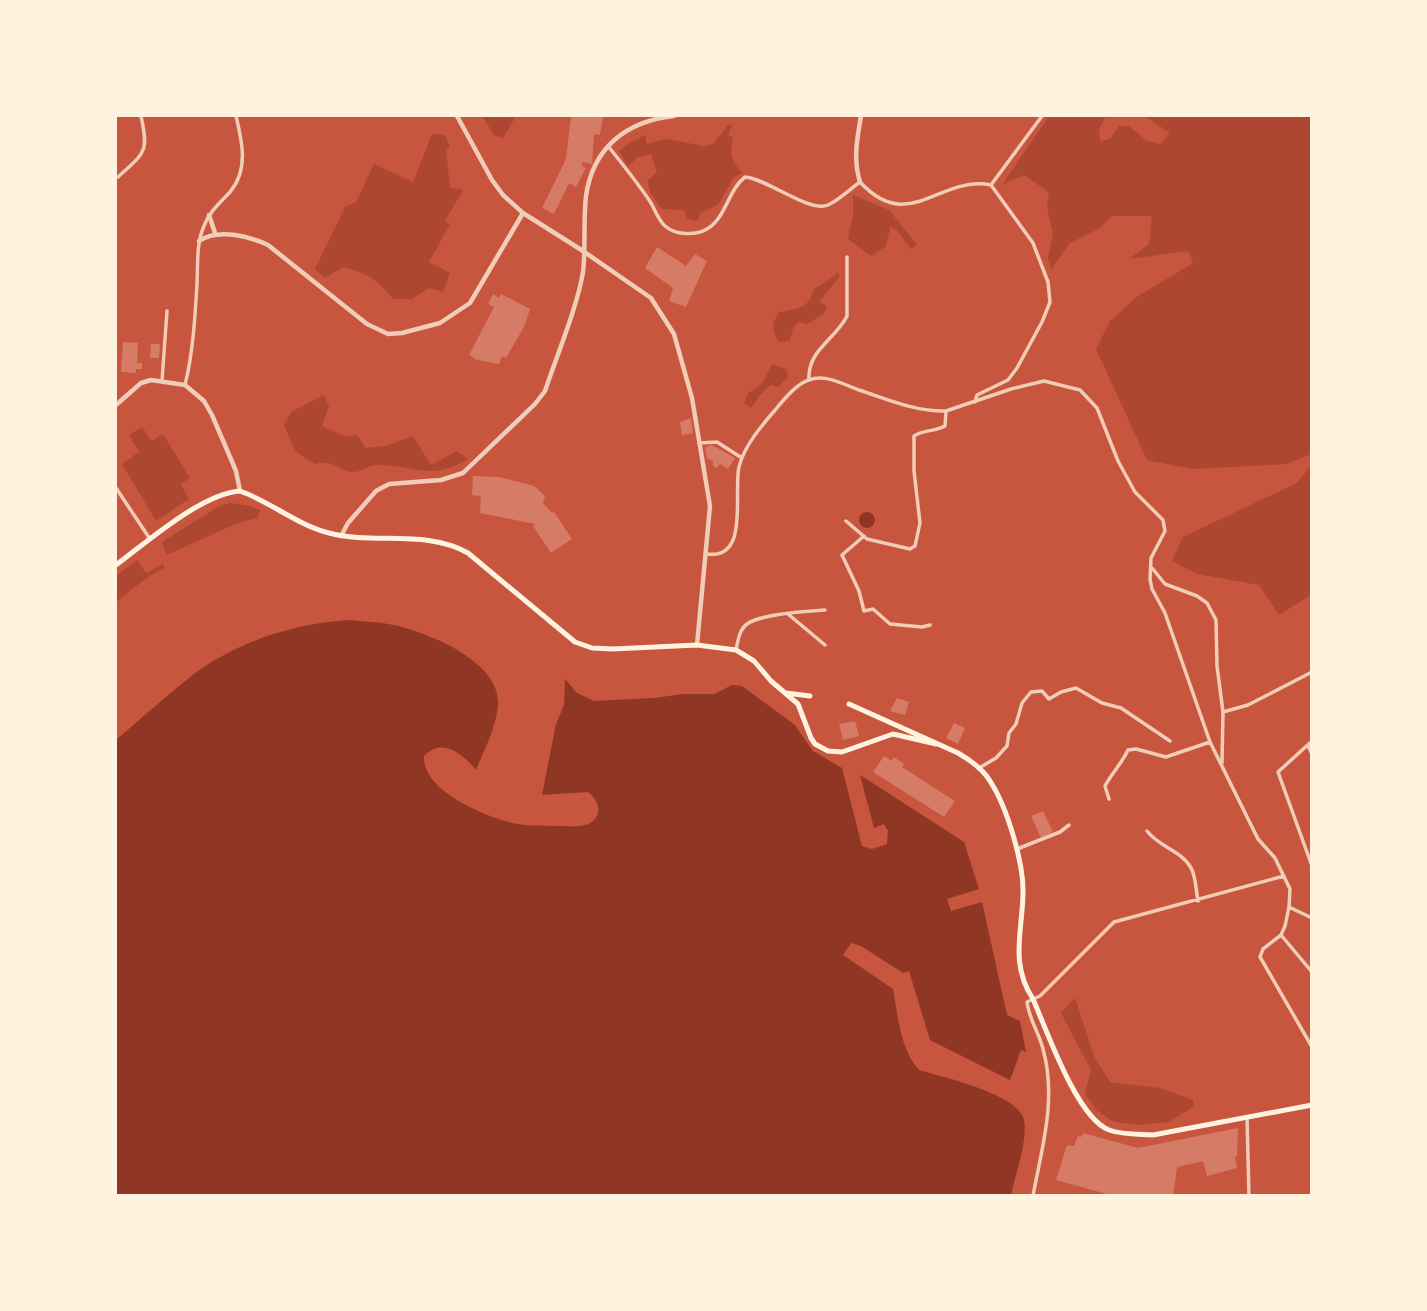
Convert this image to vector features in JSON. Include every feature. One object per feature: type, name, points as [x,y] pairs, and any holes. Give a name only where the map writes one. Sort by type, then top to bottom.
[{"type":"main road","points":[[116,565],[199,507],[240,491],[306,525],[341,536],[423,540],[457,547],[468,553],[575,642],[592,648],[697,645],[736,650],[754,661],[783,693],[798,704],[815,744],[828,751],[842,752],[893,734],[936,744],[958,753],[979,768],[993,784],[1017,849],[1023,893],[1018,957],[1024,986],[1033,999],[1077,1098],[1090,1116],[1107,1129],[1127,1134],[1153,1135],[1311,1105]]},
{"type":"main road","points":[[783,693],[810,696]]},
{"type":"main road","points":[[849,704],[923,735],[936,744]]},
{"type":"street","points":[[118,177],[141,156],[146,144],[141,116]]},
{"type":"street","points":[[185,385],[195,312],[199,241],[209,215],[232,189],[239,174],[243,145],[236,116]]},
{"type":"street","points":[[457,116],[503,195],[523,213],[650,298],[674,334],[692,398],[710,506],[697,645]]},
{"type":"street","points":[[341,536],[348,523],[376,491],[389,484],[441,480],[463,473],[536,404],[545,391],[583,271],[586,195],[591,177],[608,146],[618,135],[657,118],[674,116]]},
{"type":"street","points":[[861,116],[855,153],[856,168],[860,182],[877,198],[903,205],[964,185],[990,185]]},
{"type":"street","points":[[990,185],[1042,116]]},
{"type":"street","points":[[608,146],[639,186],[664,226],[676,232],[691,234],[707,229],[719,217],[736,184],[745,177],[757,178],[816,206],[827,206],[860,182]]},
{"type":"street","points":[[975,402],[977,395],[1005,382],[1017,368],[1050,302],[1048,282],[1033,243],[990,185]]},
{"type":"street","points":[[199,241],[215,233],[259,240],[367,324],[388,334],[402,333],[440,323],[470,303],[523,213]]},
{"type":"street","points":[[209,215],[215,233]]},
{"type":"street","points":[[809,380],[808,374],[817,350],[847,316],[847,257]]},
{"type":"street","points":[[162,382],[167,311]]},
{"type":"street","points":[[707,554],[715,555],[726,550],[734,537],[738,514],[737,484],[742,458],[761,427],[778,407],[796,388],[809,380],[824,379],[916,408],[946,411],[1044,381],[1080,390],[1103,420],[1118,461],[1135,492],[1163,520],[1165,531],[1151,558],[1152,589],[1166,613],[1210,742],[1258,839],[1275,858],[1290,889],[1289,907],[1281,935],[1263,949],[1260,957],[1311,1047]]},
{"type":"street","points":[[116,405],[141,383],[150,380],[185,385],[204,401],[212,415],[236,471],[240,491]]},
{"type":"street","points":[[846,521],[864,536],[880,543],[910,549],[915,546],[920,523],[914,471],[914,436],[945,426],[946,411]]},
{"type":"street","points":[[699,443],[717,442],[742,458]]},
{"type":"street","points":[[116,488],[150,539]]},
{"type":"street","points":[[864,536],[842,555],[859,591],[864,611],[873,609],[890,624],[930,625]]},
{"type":"street","points":[[1151,566],[1165,584],[1197,596],[1207,603],[1216,620],[1217,666],[1223,712],[1222,766]]},
{"type":"street","points":[[736,650],[745,625],[788,614],[825,610]]},
{"type":"street","points":[[788,614],[825,645]]},
{"type":"street","points":[[1223,712],[1248,705],[1311,672]]},
{"type":"street","points":[[979,768],[996,758],[1007,746],[1009,733],[1016,724],[1022,702],[1031,692],[1042,691],[1049,699],[1076,688],[1102,703],[1121,708],[1170,741]]},
{"type":"street","points":[[1311,741],[1278,772],[1311,866]]},
{"type":"street","points":[[1110,799],[1105,786],[1118,770],[1128,750],[1136,749],[1166,757],[1210,742]]},
{"type":"street","points":[[1308,746],[1311,754]]},
{"type":"street","points":[[1017,849],[1060,832],[1069,825]]},
{"type":"street","points":[[1147,831],[1152,838],[1185,859],[1193,870],[1198,901]]},
{"type":"street","points":[[1033,1195],[1046,1134],[1049,1094],[1044,1050],[1027,1002],[1040,996],[1114,922],[1284,876]]},
{"type":"street","points":[[1289,907],[1311,918]]},
{"type":"street","points":[[1281,935],[1311,972]]},
{"type":"street","points":[[1247,1117],[1249,1195]]},
{"type":"shaded area","points":[[482,116],[516,116],[503,138],[495,136]]},
{"type":"shaded area","points":[[1049,116],[1106,116],[1099,129],[1100,141],[1110,139],[1119,126],[1129,126],[1147,141],[1160,144],[1170,133],[1145,116],[1311,116],[1311,454],[1287,464],[1193,469],[1147,460],[1096,349],[1110,321],[1138,296],[1193,263],[1189,251],[1129,259],[1149,244],[1152,216],[1112,216],[1100,228],[1069,244],[1051,270],[1048,258],[1053,234],[1047,207],[1049,192],[1024,175],[1002,185]]},
{"type":"shaded area","points":[[728,125],[732,125],[728,135],[733,137],[732,157],[743,173],[734,177],[718,205],[700,213],[698,221],[687,219],[684,210],[662,209],[651,194],[647,181],[657,172],[651,154],[638,157],[628,166],[619,151],[645,135],[647,144],[666,139],[704,146],[713,144]]},
{"type":"shaded area","points":[[432,134],[445,135],[450,147],[446,150],[450,187],[463,190],[445,221],[450,224],[429,262],[450,273],[443,292],[429,288],[412,299],[393,299],[371,278],[343,267],[325,278],[315,269],[345,207],[356,202],[374,164],[413,182]]},
{"type":"shaded area","points":[[853,195],[889,210],[917,245],[911,249],[897,230],[890,227],[886,246],[871,256],[848,239],[853,214]]},
{"type":"shaded area","points":[[838,273],[840,276],[819,302],[827,306],[824,314],[807,324],[798,322],[793,328],[790,341],[779,342],[773,327],[779,312],[805,305],[813,290]]},
{"type":"shaded area","points":[[772,364],[786,369],[788,376],[779,387],[771,385],[751,408],[744,403],[749,392],[760,385]]},
{"type":"shaded area","points":[[324,395],[329,406],[322,426],[345,436],[357,435],[366,448],[385,446],[413,436],[431,465],[457,451],[468,459],[455,466],[433,471],[378,465],[351,472],[328,463],[315,464],[295,451],[284,425],[291,412]]},
{"type":"shaded area","points":[[142,427],[152,441],[163,434],[190,478],[181,484],[189,499],[156,521],[122,464],[139,452],[129,435]]},
{"type":"shaded area","points":[[1311,466],[1311,595],[1279,615],[1259,585],[1197,574],[1172,561],[1183,537],[1297,483]]},
{"type":"shaded area","points":[[231,503],[260,510],[257,518],[235,524],[167,555],[162,542],[221,505]]},
{"type":"shaded area","points":[[864,512],[870,512],[875,520],[873,526],[864,528],[859,523],[859,517]]},
{"type":"shaded area","points":[[137,560],[146,573],[163,564],[165,568],[148,577],[116,602],[116,576]]},
{"type":"shaded area","points":[[350,620],[392,625],[428,636],[461,652],[488,675],[496,689],[497,712],[490,738],[476,770],[458,753],[445,748],[431,750],[424,756],[426,768],[443,790],[470,807],[498,819],[521,825],[575,826],[587,825],[597,816],[597,803],[588,792],[542,795],[556,724],[564,705],[565,679],[577,693],[594,701],[714,694],[732,685],[742,686],[795,725],[813,751],[842,768],[862,846],[872,849],[887,844],[888,831],[884,824],[874,828],[860,775],[964,842],[979,889],[947,899],[951,911],[982,902],[1007,1015],[1020,1021],[1026,1052],[1021,1050],[1010,1080],[930,1040],[909,971],[903,973],[861,946],[851,943],[843,955],[893,989],[904,1042],[919,1070],[978,1088],[1009,1102],[1019,1111],[1025,1128],[1011,1195],[116,1195],[116,740],[194,674],[229,652],[289,630]]},
{"type":"shaded area","points":[[1075,998],[1094,1056],[1110,1082],[1160,1088],[1193,1100],[1193,1107],[1169,1122],[1138,1125],[1114,1122],[1097,1111],[1085,1094],[1091,1070],[1061,1013]]},
{"type":"building","points":[[571,116],[603,116],[600,135],[594,134],[592,164],[582,162],[582,166],[586,168],[576,187],[569,183],[554,214],[542,208],[566,159]]},
{"type":"building","points":[[657,247],[686,266],[695,254],[707,261],[686,307],[669,301],[673,288],[645,268]]},
{"type":"building","points":[[493,294],[499,298],[501,294],[530,309],[524,327],[506,358],[502,356],[499,364],[477,360],[469,355],[494,307],[488,304]]},
{"type":"building","points":[[123,342],[138,343],[137,363],[142,363],[142,369],[136,369],[136,373],[121,372]]},
{"type":"building","points":[[151,344],[160,344],[159,358],[150,358]]},
{"type":"building","points":[[691,418],[693,433],[682,435],[680,422]]},
{"type":"building","points":[[712,445],[735,458],[728,469],[720,464],[716,468],[713,461],[707,458],[705,447]]},
{"type":"building","points":[[473,476],[499,477],[534,486],[545,496],[543,503],[554,512],[572,539],[551,553],[533,526],[535,524],[480,513],[481,496],[472,495]]},
{"type":"building","points":[[897,698],[909,702],[905,715],[890,711]]},
{"type":"building","points":[[855,721],[859,736],[843,740],[839,724]]},
{"type":"building","points":[[954,723],[965,728],[958,744],[946,738]]},
{"type":"building","points":[[884,756],[892,761],[894,757],[904,764],[902,767],[955,801],[944,817],[873,772]]},
{"type":"building","points":[[1043,811],[1053,832],[1041,838],[1031,816]]},
{"type":"building","points":[[1238,1128],[1235,1156],[1237,1168],[1207,1176],[1203,1161],[1177,1167],[1173,1196],[1114,1196],[1056,1180],[1067,1145],[1074,1146],[1078,1136],[1081,1137],[1083,1133],[1138,1148]]}]
